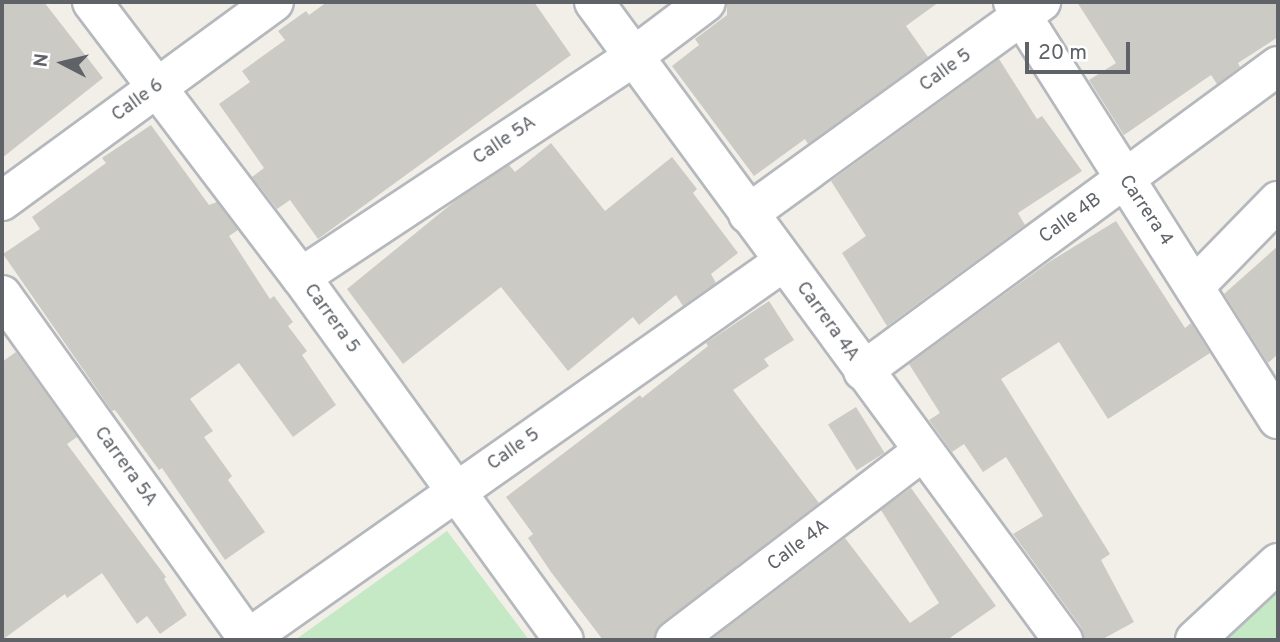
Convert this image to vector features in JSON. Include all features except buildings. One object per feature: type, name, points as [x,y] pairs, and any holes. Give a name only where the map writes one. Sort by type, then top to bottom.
[{"type":"street","name":"Carrera 5","points":[[92,2],[301,277],[564,640]]},
{"type":"street","name":"Calle 6","points":[[2,201],[274,2]]},
{"type":"street","name":"Carrera 4A","points":[[594,2],[922,452],[1063,640]]},
{"type":"street","name":"Calle 5A","points":[[301,277],[633,57],[706,2]]},
{"type":"street","name":"Carrera 4","points":[[1026,7],[1124,181],[1195,286],[1278,419]]},
{"type":"street","name":"Calle 5","points":[[748,214],[1026,7]]},
{"type":"street","name":"Calle 4B","points":[[863,371],[1278,66]]},
{"type":"street","points":[[1195,286],[1278,201]]},
{"type":"street","name":"Calle 5","points":[[247,640],[455,490],[783,262]]},
{"type":"street","name":"Carrera 5A","points":[[2,295],[247,640]]},
{"type":"street","name":"Calle 4A","points":[[675,640],[922,452]]},
{"type":"street","points":[[1195,640],[1278,563]]},
{"type":"green space","points":[[447,531],[529,640],[295,640]]},
{"type":"green space","points":[[1278,590],[1278,640],[1227,640],[1254,614]]}]
